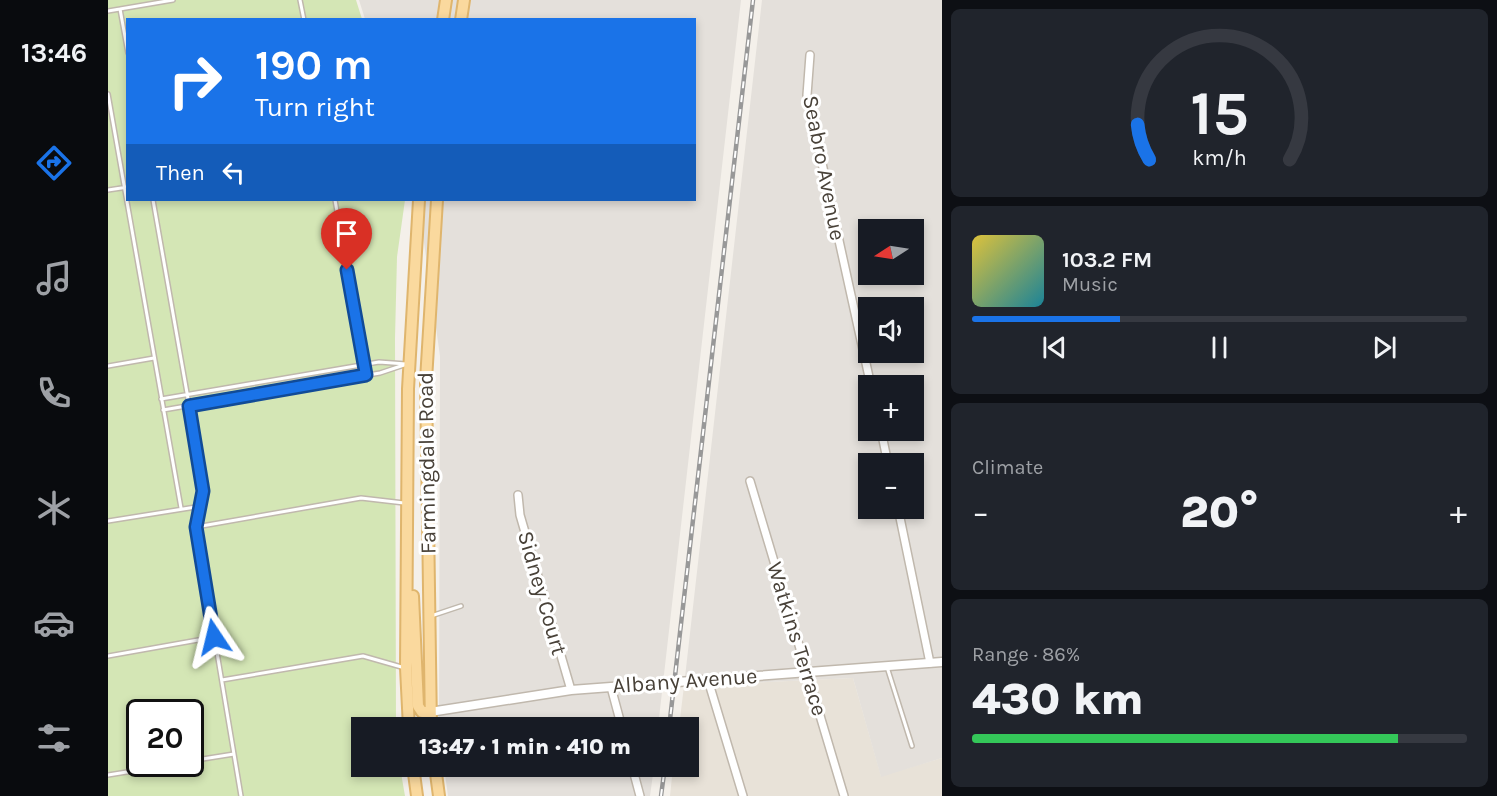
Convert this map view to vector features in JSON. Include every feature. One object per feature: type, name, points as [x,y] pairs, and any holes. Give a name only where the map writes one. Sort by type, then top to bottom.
[{"type":"main road","points":[[443,18],[446,0]]},
{"type":"main road","points":[[461,18],[464,0]]},
{"type":"main road","name":"Farmingdale Road","points":[[408,717],[406,668],[408,364],[419,201]]},
{"type":"main road","name":"Farmingdale Road","points":[[430,717],[426,369],[437,201]]},
{"type":"main road","points":[[407,563],[413,588],[418,706],[422,712],[430,712]]},
{"type":"main road","points":[[414,777],[417,796]]},
{"type":"main road","points":[[436,777],[439,796]]},
{"type":"street","name":"Seabro Avenue","points":[[810,55],[807,95],[869,375]]},
{"type":"street","name":"Watkins Terrace","points":[[750,481],[844,796]]},
{"type":"street","name":"Sidney Court","points":[[518,495],[520,515],[571,690]]},
{"type":"street","points":[[900,519],[930,663]]},
{"type":"street","name":"Albany Avenue","points":[[430,712],[571,690],[942,662]]},
{"type":"street","points":[[708,680],[743,796]]},
{"type":"street","points":[[611,687],[619,717]]},
{"type":"street","points":[[635,777],[640,796]]},
{"type":"lane","points":[[108,11],[173,0]]},
{"type":"lane","points":[[300,0],[304,18]]},
{"type":"lane","points":[[120,9],[126,42]]},
{"type":"lane","points":[[108,94],[126,187],[108,190]]},
{"type":"lane","points":[[128,201],[181,508]]},
{"type":"lane","points":[[153,201],[202,478],[202,506],[196,527],[242,796]]},
{"type":"lane","points":[[335,201],[366,375]]},
{"type":"lane","points":[[108,366],[154,358]]},
{"type":"lane","points":[[161,399],[379,362],[408,364]]},
{"type":"lane","points":[[163,410],[366,375],[408,364]]},
{"type":"lane","points":[[196,527],[361,498],[407,503]]},
{"type":"lane","points":[[108,521],[202,506]]},
{"type":"lane","points":[[429,616],[461,606]]},
{"type":"lane","points":[[108,656],[214,637]]},
{"type":"lane","points":[[222,681],[363,656],[406,668]]},
{"type":"lane","points":[[886,666],[912,746]]},
{"type":"lane","points":[[204,759],[234,754]]},
{"type":"lane","points":[[108,775],[126,772]]},
{"type":"shaded area","points":[[359,0],[741,0],[659,717],[439,717],[440,356],[418,201],[696,201],[696,18],[365,18]]},
{"type":"shaded area","points":[[762,0],[942,0],[942,758],[881,777],[853,678],[684,686]]},
{"type":"shaded area","points":[[853,678],[881,776],[942,758],[942,796],[670,796],[672,777],[699,777],[699,717],[680,717],[684,686]]},
{"type":"shaded area","points":[[445,777],[653,777],[650,796],[448,796]]},
{"type":"green space","points":[[108,0],[356,0],[362,18],[126,18],[126,201],[405,201],[397,257],[395,338],[396,717],[351,717],[351,777],[402,777],[405,796],[108,796]]},
{"type":"railway","points":[[670,717],[753,0]]},
{"type":"railway","points":[[661,796],[664,777]]},
{"type":"route","points":[[214,637],[196,527],[204,498],[189,406],[366,375],[347,270]]}]
